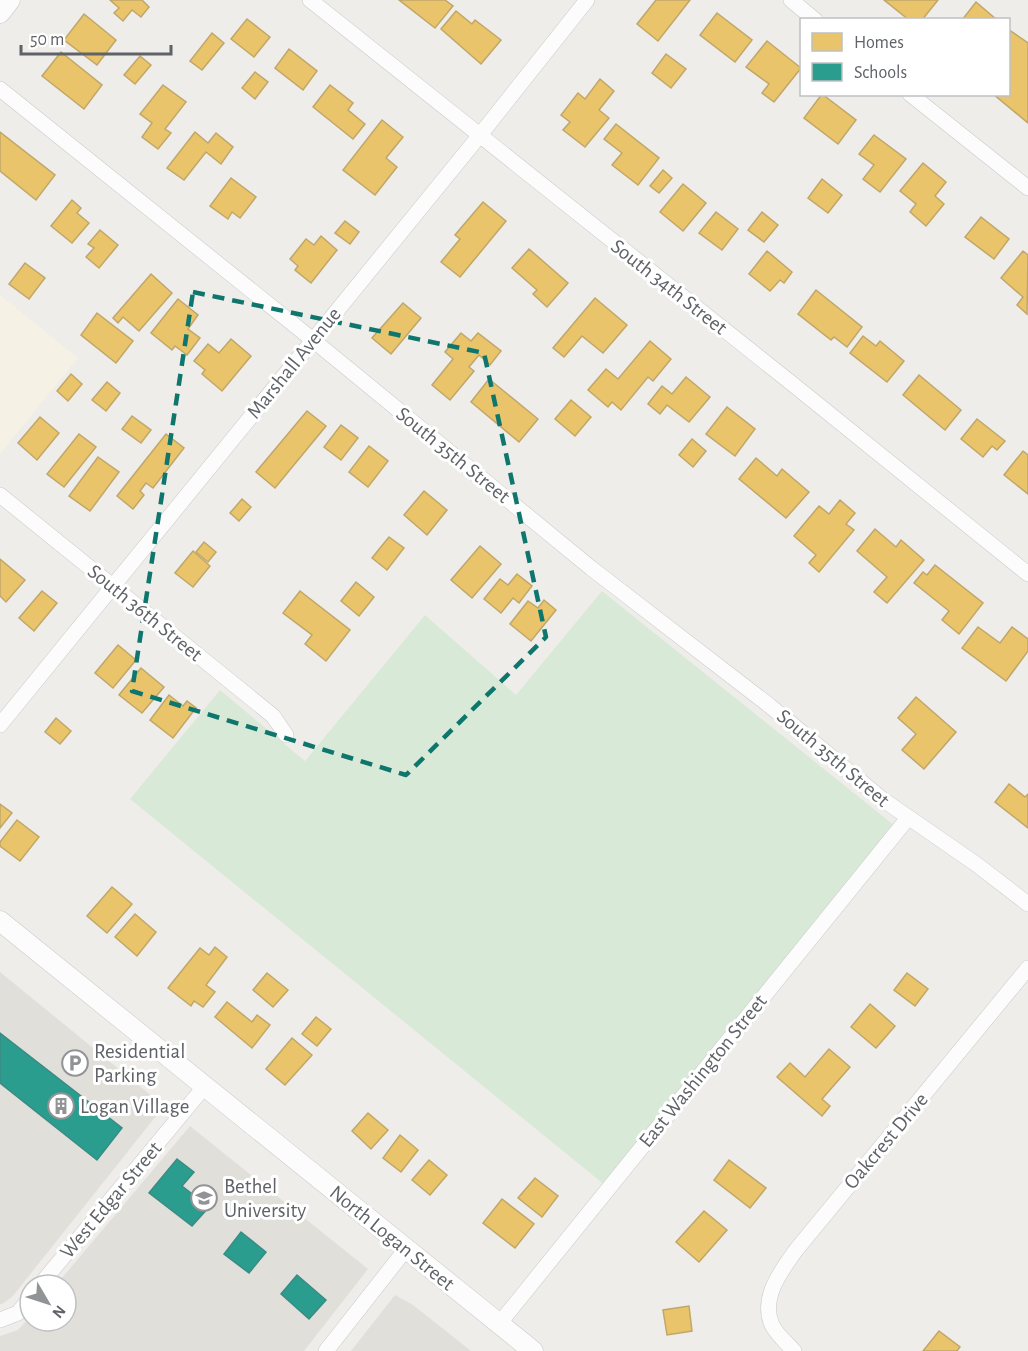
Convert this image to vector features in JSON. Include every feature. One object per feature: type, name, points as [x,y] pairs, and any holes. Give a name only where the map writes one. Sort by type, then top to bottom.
[{"type":"street","points":[[0,13],[10,0]]},
{"type":"street","name":"South 34th Street","points":[[310,0],[1028,574]]},
{"type":"street","name":"Marshall Avenue","points":[[0,725],[587,0]]},
{"type":"street","points":[[791,0],[813,18]]},
{"type":"street","name":"South 35th Street","points":[[0,89],[313,340],[591,568],[770,705],[882,799],[976,864],[1028,904]]},
{"type":"street","points":[[913,96],[1028,188]]},
{"type":"street","name":"South 36th Street","points":[[0,495],[273,716],[286,735]]},
{"type":"street","name":"East Washington Street","points":[[499,1324],[908,818]]},
{"type":"street","name":"North Logan Street","points":[[0,921],[533,1351]]},
{"type":"street","name":"Oakcrest Drive","points":[[795,1351],[772,1324],[769,1305],[776,1278],[796,1250],[1028,968]]},
{"type":"street","name":"West Edgar Street","points":[[50,1273],[205,1086]]},
{"type":"street","points":[[326,1351],[406,1249]]},
{"type":"street","points":[[0,1320],[18,1312]]},
{"type":"highlighted area","points":[[193,292],[484,353],[546,637],[406,775],[132,691]]},
{"type":"shaded area","points":[[0,295],[78,358],[0,454]]},
{"type":"shaded area","points":[[0,972],[164,1106],[31,1273],[18,1273],[18,1289],[12,1297],[0,1304]]},
{"type":"shaded area","name":"Bethel University","points":[[190,1126],[368,1269],[304,1351],[0,1351],[0,1336],[18,1330],[18,1333],[78,1333],[78,1273],[66,1273]]},
{"type":"shaded area","points":[[395,1295],[413,1305],[471,1351],[351,1351]]},
{"type":"green space","points":[[602,591],[895,826],[606,1186],[130,799],[220,690],[305,761],[425,615],[516,695]]},
{"type":"building: Homes","points":[[110,0],[142,0],[149,7],[141,17],[132,10],[123,21],[114,13],[119,8]]},
{"type":"building: Homes","points":[[399,0],[445,0],[453,6],[435,28]]},
{"type":"building: Homes","points":[[656,0],[690,0],[658,41],[637,24]]},
{"type":"building: Homes","points":[[884,0],[938,0],[924,18],[906,18]]},
{"type":"building: Homes","points":[[976,2],[995,18],[964,18]]},
{"type":"building: Homes","points":[[456,11],[472,24],[475,20],[501,40],[481,64],[441,29]]},
{"type":"building: Homes","points":[[717,13],[752,40],[735,62],[700,35]]},
{"type":"building: Homes","points":[[84,14],[116,40],[97,65],[64,40]]},
{"type":"building: Homes","points":[[247,19],[270,37],[254,57],[231,39]]},
{"type":"building: Homes","points":[[1010,30],[1028,43],[1028,123],[995,96],[1010,96]]},
{"type":"building: Homes","points":[[212,33],[224,43],[202,70],[190,61]]},
{"type":"building: Homes","points":[[767,41],[800,69],[774,102],[762,93],[769,84],[746,67]]},
{"type":"building: Homes","points":[[289,49],[317,71],[303,90],[275,68]]},
{"type":"building: Homes","points":[[61,52],[102,85],[84,109],[42,76]]},
{"type":"building: Homes","points":[[666,54],[686,69],[671,88],[652,73]]},
{"type":"building: Homes","points":[[140,56],[151,65],[135,84],[124,75]]},
{"type":"building: Homes","points":[[255,72],[268,82],[255,99],[242,88]]},
{"type":"building: Homes","points":[[600,79],[614,91],[599,110],[609,118],[585,147],[563,130],[570,122],[561,115],[578,93],[585,99]]},
{"type":"building: Homes","points":[[163,85],[186,102],[165,129],[171,133],[158,149],[142,137],[152,123],[140,114]]},
{"type":"building: Homes","points":[[330,85],[353,103],[348,110],[365,124],[353,139],[313,107]]},
{"type":"building: Homes","points":[[820,96],[825,96],[856,120],[838,144],[804,118]]},
{"type":"building: Homes","points":[[382,120],[403,137],[386,158],[397,167],[375,195],[343,170]]},
{"type":"building: Homes","points":[[616,124],[659,158],[638,185],[612,165],[622,153],[604,139]]},
{"type":"building: Homes","points":[[0,132],[55,175],[36,200],[0,171]]},
{"type":"building: Homes","points":[[195,132],[208,143],[216,133],[233,147],[221,164],[206,152],[184,180],[167,168]]},
{"type":"building: Homes","points":[[874,135],[906,159],[880,192],[863,179],[874,165],[859,154]]},
{"type":"building: Homes","points":[[923,163],[946,182],[935,196],[944,204],[926,226],[910,212],[916,204],[900,191]]},
{"type":"building: Homes","points":[[663,170],[672,178],[659,193],[650,186]]},
{"type":"building: Homes","points":[[231,178],[256,197],[240,218],[232,212],[228,219],[210,206]]},
{"type":"building: Homes","points":[[822,179],[842,195],[828,213],[808,198]]},
{"type":"building: Homes","points":[[683,184],[706,203],[683,231],[660,212]]},
{"type":"building: Homes","points":[[72,200],[81,208],[77,213],[89,223],[72,243],[51,226]]},
{"type":"building: Homes","points":[[483,202],[506,221],[460,277],[441,262],[460,239],[455,235]]},
{"type":"building: Homes","points":[[716,212],[738,229],[722,250],[699,233]]},
{"type":"building: Homes","points":[[762,212],[778,225],[764,242],[748,230]]},
{"type":"building: Homes","points":[[981,217],[1009,239],[994,259],[965,237]]},
{"type":"building: Homes","points":[[345,221],[359,232],[350,244],[335,233]]},
{"type":"building: Homes","points":[[100,230],[118,245],[99,268],[86,257],[94,248],[88,244]]},
{"type":"building: Homes","points":[[321,236],[337,250],[311,283],[295,270],[298,266],[290,259],[306,239],[314,245]]},
{"type":"building: Homes","points":[[529,249],[568,283],[547,307],[533,294],[537,290],[512,268]]},
{"type":"building: Homes","points":[[767,251],[792,272],[784,283],[780,280],[770,291],[749,274]]},
{"type":"building: Homes","points":[[1023,251],[1028,255],[1027,314],[1017,305],[1023,297],[1001,278]]},
{"type":"building: Homes","points":[[25,263],[45,278],[29,299],[9,284]]},
{"type":"building: Homes","points":[[151,274],[172,293],[139,331],[123,317],[118,323],[113,318]]},
{"type":"building: Homes","points":[[816,290],[862,327],[847,347],[834,337],[831,340],[798,314]]},
{"type":"building: Homes","points":[[595,298],[627,325],[603,353],[582,336],[564,357],[553,348]]},
{"type":"building: Homes","points":[[178,299],[198,315],[188,329],[200,338],[187,355],[175,346],[172,350],[151,333]]},
{"type":"building: Homes","points":[[403,303],[421,318],[391,354],[372,338]]},
{"type":"building: Homes","points":[[97,313],[133,341],[116,363],[81,335]]},
{"type":"building: Homes","points":[[461,333],[471,341],[478,333],[501,351],[490,365],[479,355],[469,367],[474,371],[450,400],[432,385],[453,359],[445,352]]},
{"type":"building: Homes","points":[[863,336],[876,346],[880,341],[904,361],[887,382],[850,353]]},
{"type":"building: Homes","points":[[231,339],[251,356],[222,391],[202,374],[205,370],[194,361],[208,344],[219,353]]},
{"type":"building: Homes","points":[[650,341],[671,359],[653,381],[648,377],[621,410],[612,402],[608,407],[588,390],[606,369],[618,379]]},
{"type":"building: Homes","points":[[71,374],[82,384],[68,401],[57,391]]},
{"type":"building: Homes","points":[[919,375],[961,410],[945,430],[903,395]]},
{"type":"building: Homes","points":[[686,377],[710,397],[689,422],[667,405],[660,414],[648,404],[662,386],[672,394]]},
{"type":"building: Homes","points":[[489,379],[538,419],[519,442],[471,402]]},
{"type":"building: Homes","points":[[107,382],[120,393],[106,411],[92,400]]},
{"type":"building: Homes","points":[[571,400],[591,417],[575,436],[555,419]]},
{"type":"building: Homes","points":[[727,407],[755,429],[735,456],[706,434]]},
{"type":"building: Homes","points":[[307,411],[326,426],[275,488],[256,472]]},
{"type":"building: Homes","points":[[132,416],[151,430],[141,443],[122,429]]},
{"type":"building: Homes","points":[[40,417],[59,433],[37,460],[18,443]]},
{"type":"building: Homes","points":[[977,419],[1005,441],[997,450],[992,446],[983,457],[961,439]]},
{"type":"building: Homes","points":[[341,425],[358,438],[341,460],[324,447]]},
{"type":"building: Homes","points":[[79,434],[96,447],[64,487],[47,474]]},
{"type":"building: Homes","points":[[166,434],[184,448],[153,488],[146,483],[140,491],[144,495],[133,509],[117,496]]},
{"type":"building: Homes","points":[[692,439],[706,451],[693,467],[679,455]]},
{"type":"building: Homes","points":[[369,446],[388,461],[368,487],[349,472]]},
{"type":"building: Homes","points":[[1023,451],[1028,455],[1028,494],[1004,475]]},
{"type":"building: Homes","points":[[98,457],[119,472],[90,511],[69,496]]},
{"type":"building: Homes","points":[[756,458],[777,476],[782,469],[809,492],[786,518],[739,479]]},
{"type":"building: Homes","points":[[424,491],[447,510],[427,535],[404,515]]},
{"type":"building: Homes","points":[[242,499],[251,507],[239,521],[230,513]]},
{"type":"building: Homes","points":[[840,500],[855,513],[846,524],[854,530],[819,572],[809,563],[816,555],[794,536],[819,506],[829,514]]},
{"type":"building: Homes","points":[[875,529],[896,547],[901,540],[924,560],[887,603],[874,592],[887,577],[857,551]]},
{"type":"building: Homes","points":[[389,537],[404,548],[387,570],[372,558]]},
{"type":"building: Homes","points":[[204,542],[216,552],[208,562],[196,552]]},
{"type":"building: Homes","points":[[480,546],[501,564],[472,598],[451,580]]},
{"type":"building: Homes","points":[[193,551],[210,566],[193,587],[175,573]]},
{"type":"building: Homes","points":[[0,559],[25,580],[6,602],[0,596]]},
{"type":"building: Homes","points":[[935,565],[983,603],[959,634],[942,620],[949,611],[914,583],[923,572],[927,575]]},
{"type":"building: Homes","points":[[517,574],[532,586],[519,603],[513,598],[501,613],[484,599],[500,579],[508,585]]},
{"type":"building: Homes","points":[[356,582],[374,597],[359,616],[341,601]]},
{"type":"building: Homes","points":[[42,591],[57,603],[34,631],[19,618]]},
{"type":"building: Homes","points":[[300,591],[350,630],[326,661],[305,644],[312,635],[283,613]]},
{"type":"building: Homes","points":[[544,600],[556,610],[531,641],[510,624],[528,601],[538,608]]},
{"type":"building: Homes","points":[[978,627],[1000,643],[1012,627],[1028,639],[1028,651],[1006,681],[962,648]]},
{"type":"building: Homes","points":[[118,645],[136,660],[113,688],[95,673]]},
{"type":"building: Homes","points":[[141,668],[164,687],[142,713],[119,695]]},
{"type":"building: Homes","points":[[169,695],[183,706],[187,701],[196,708],[173,738],[150,720]]},
{"type":"building: Homes","points":[[916,697],[956,732],[924,769],[902,750],[916,734],[898,718]]},
{"type":"building: Homes","points":[[56,718],[71,731],[60,744],[45,732]]},
{"type":"building: Homes","points":[[1009,784],[1025,797],[1028,794],[1028,828],[995,802]]},
{"type":"building: Homes","points":[[0,804],[12,813],[0,828]]},
{"type":"building: Homes","points":[[17,820],[39,837],[20,861],[0,846],[0,842]]},
{"type":"building: Homes","points":[[112,887],[132,904],[107,933],[87,916]]},
{"type":"building: Homes","points":[[135,914],[156,932],[137,956],[115,937]]},
{"type":"building: Homes","points":[[215,947],[227,957],[206,985],[215,992],[203,1007],[194,1001],[191,1006],[168,988],[200,948],[209,955]]},
{"type":"building: Homes","points":[[267,973],[288,990],[273,1007],[253,990]]},
{"type":"building: Homes","points":[[907,973],[928,989],[915,1006],[894,990]]},
{"type":"building: Homes","points":[[227,1002],[252,1022],[257,1015],[270,1025],[252,1048],[215,1017]]},
{"type":"building: Homes","points":[[870,1004],[895,1026],[876,1048],[851,1027]]},
{"type":"building: Homes","points":[[316,1017],[331,1029],[317,1046],[302,1034]]},
{"type":"building: Homes","points":[[292,1038],[312,1055],[285,1085],[266,1069]]},
{"type":"building: Homes","points":[[829,1049],[850,1067],[822,1099],[830,1106],[822,1116],[777,1077],[790,1063],[805,1077]]},
{"type":"building: Homes","points":[[368,1113],[388,1130],[371,1149],[352,1131]]},
{"type":"building: Homes","points":[[400,1135],[418,1150],[401,1172],[383,1158]]},
{"type":"building: Homes","points":[[429,1160],[447,1175],[430,1195],[412,1180]]},
{"type":"building: Homes","points":[[729,1160],[766,1188],[750,1208],[714,1180]]},
{"type":"building: Homes","points":[[535,1178],[558,1196],[542,1217],[518,1198]]},
{"type":"building: Homes","points":[[502,1199],[534,1224],[515,1248],[483,1223]]},
{"type":"building: Homes","points":[[704,1211],[727,1230],[699,1262],[676,1242]]},
{"type":"building: Homes","points":[[689,1306],[692,1331],[667,1335],[663,1310]]},
{"type":"building: Homes","points":[[939,1331],[960,1347],[957,1351],[923,1351]]},
{"type":"building: Schools","name":"Logan Village","points":[[0,1033],[122,1128],[97,1160],[0,1083]]},
{"type":"building: Schools","points":[[177,1159],[194,1172],[182,1186],[209,1207],[192,1226],[149,1193]]},
{"type":"building: Schools","points":[[241,1232],[266,1252],[249,1273],[224,1254]]},
{"type":"building: Schools","points":[[297,1275],[326,1300],[309,1319],[281,1294]]},
{"type":"place","name":"Residential Parking","points":[[75,1063]]},
{"type":"place","name":"Logan Village","points":[[61,1106]]},
{"type":"place","name":"Bethel University","points":[[204,1198]]}]
